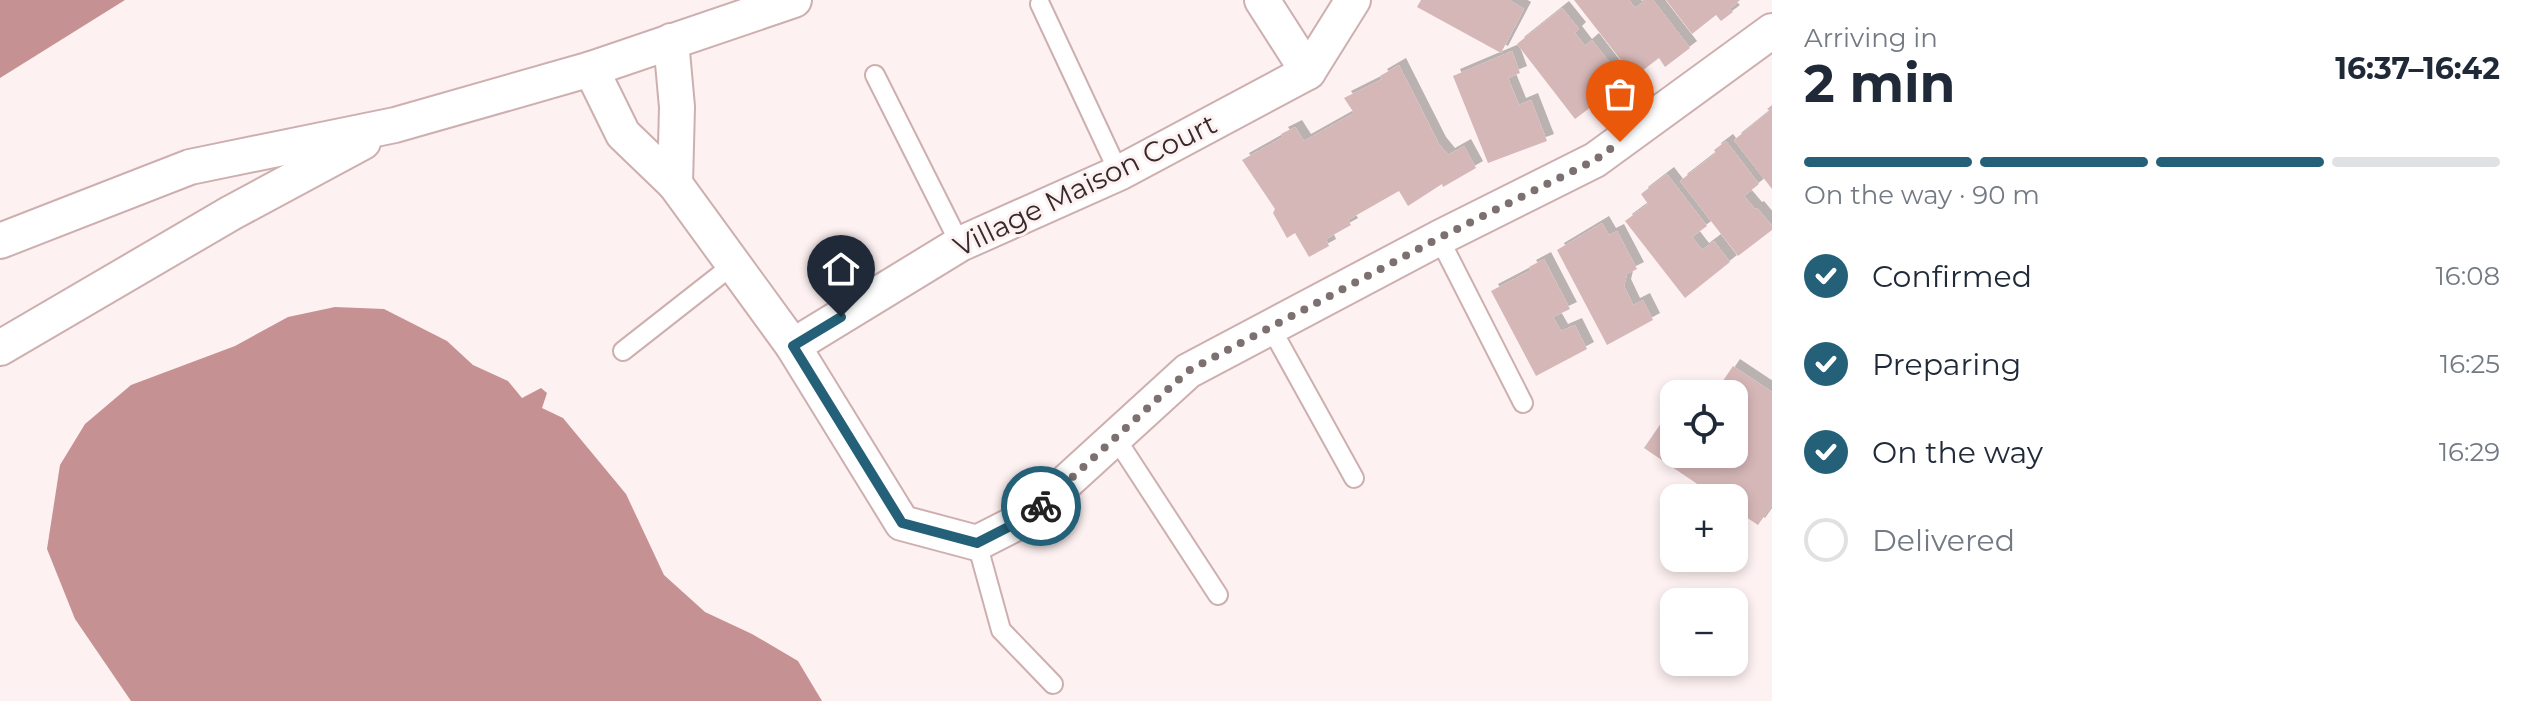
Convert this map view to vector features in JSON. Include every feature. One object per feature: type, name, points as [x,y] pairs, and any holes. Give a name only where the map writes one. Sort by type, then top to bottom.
[{"type":"street","points":[[0,241],[190,167],[395,125],[591,69],[794,0]]},
{"type":"street","points":[[1262,0],[1308,72]]},
{"type":"street","name":"Village Maison Court","points":[[793,346],[960,244],[1119,173],[1308,72],[1353,0]]},
{"type":"street","points":[[591,69],[623,134],[675,184],[793,346],[902,523],[977,543],[1028,517],[1188,371],[1439,238],[1595,160],[1772,31]]},
{"type":"street","points":[[671,41],[677,107],[675,184]]},
{"type":"street","points":[[0,348],[231,213],[395,125]]},
{"type":"lane","points":[[1040,4],[1119,173]]},
{"type":"lane","points":[[875,75],[960,244]]},
{"type":"lane","points":[[1439,238],[1523,403]]},
{"type":"lane","points":[[623,351],[734,264]]},
{"type":"lane","points":[[1271,328],[1354,478]]},
{"type":"lane","points":[[1115,437],[1218,595]]},
{"type":"lane","points":[[977,543],[1001,630],[1053,684]]},
{"type":"shaded area","points":[[0,0],[125,0],[0,78]]},
{"type":"shaded area","points":[[335,307],[384,309],[447,341],[473,365],[508,381],[522,398],[541,388],[547,393],[542,408],[563,418],[626,494],[664,575],[705,612],[752,634],[798,661],[822,701],[131,701],[75,619],[47,549],[60,465],[85,424],[131,385],[235,346],[288,317]]},
{"type":"building","points":[[1421,0],[1509,0],[1524,9],[1501,53],[1417,7]]},
{"type":"building","points":[[1574,0],[1629,0],[1635,8],[1646,0],[1653,0],[1690,48],[1665,67],[1659,58],[1634,77]]},
{"type":"building","points":[[1666,0],[1740,0],[1730,9],[1733,12],[1721,21],[1716,15],[1692,34]]},
{"type":"building","points":[[1562,8],[1579,29],[1575,33],[1585,46],[1592,40],[1626,84],[1615,93],[1617,97],[1604,107],[1599,101],[1575,119],[1517,44]]},
{"type":"building","points":[[1512,51],[1520,73],[1508,78],[1519,105],[1531,100],[1547,141],[1488,163],[1453,76]]},
{"type":"building","points":[[1399,65],[1439,144],[1448,155],[1464,146],[1476,168],[1443,187],[1442,184],[1408,206],[1399,191],[1348,220],[1351,225],[1326,239],[1329,246],[1309,257],[1295,233],[1287,238],[1273,213],[1275,209],[1242,160],[1295,127],[1304,141],[1354,113],[1344,98],[1382,79],[1380,76]]},
{"type":"building","points":[[1772,105],[1772,189],[1734,140],[1770,111],[1767,109]]},
{"type":"building","points":[[1726,141],[1759,184],[1744,196],[1772,226],[1772,230],[1738,256],[1680,181],[1716,153],[1714,150]]},
{"type":"building","points":[[1667,174],[1707,226],[1692,237],[1702,250],[1714,241],[1730,262],[1685,298],[1625,221],[1648,204],[1641,194]]},
{"type":"building","points":[[1602,223],[1609,235],[1617,231],[1637,269],[1627,274],[1624,286],[1633,305],[1643,300],[1653,320],[1607,345],[1557,250]]},
{"type":"building","points":[[1544,259],[1570,309],[1553,317],[1561,331],[1575,325],[1587,349],[1536,376],[1491,291],[1531,270],[1529,267]]},
{"type":"building","points":[[1733,366],[1772,392],[1772,505],[1758,525],[1748,518],[1748,484],[1697,484],[1674,468],[1748,468],[1748,380],[1724,380]]},
{"type":"building","points":[[1660,425],[1660,459],[1644,448]]},
{"type":"way so far","points":[[1041,506],[1188,371],[1439,238],[1595,160],[1620,142]]},
{"type":"route","points":[[841,317],[793,346],[902,523],[977,543],[1028,517],[1041,506]]}]
